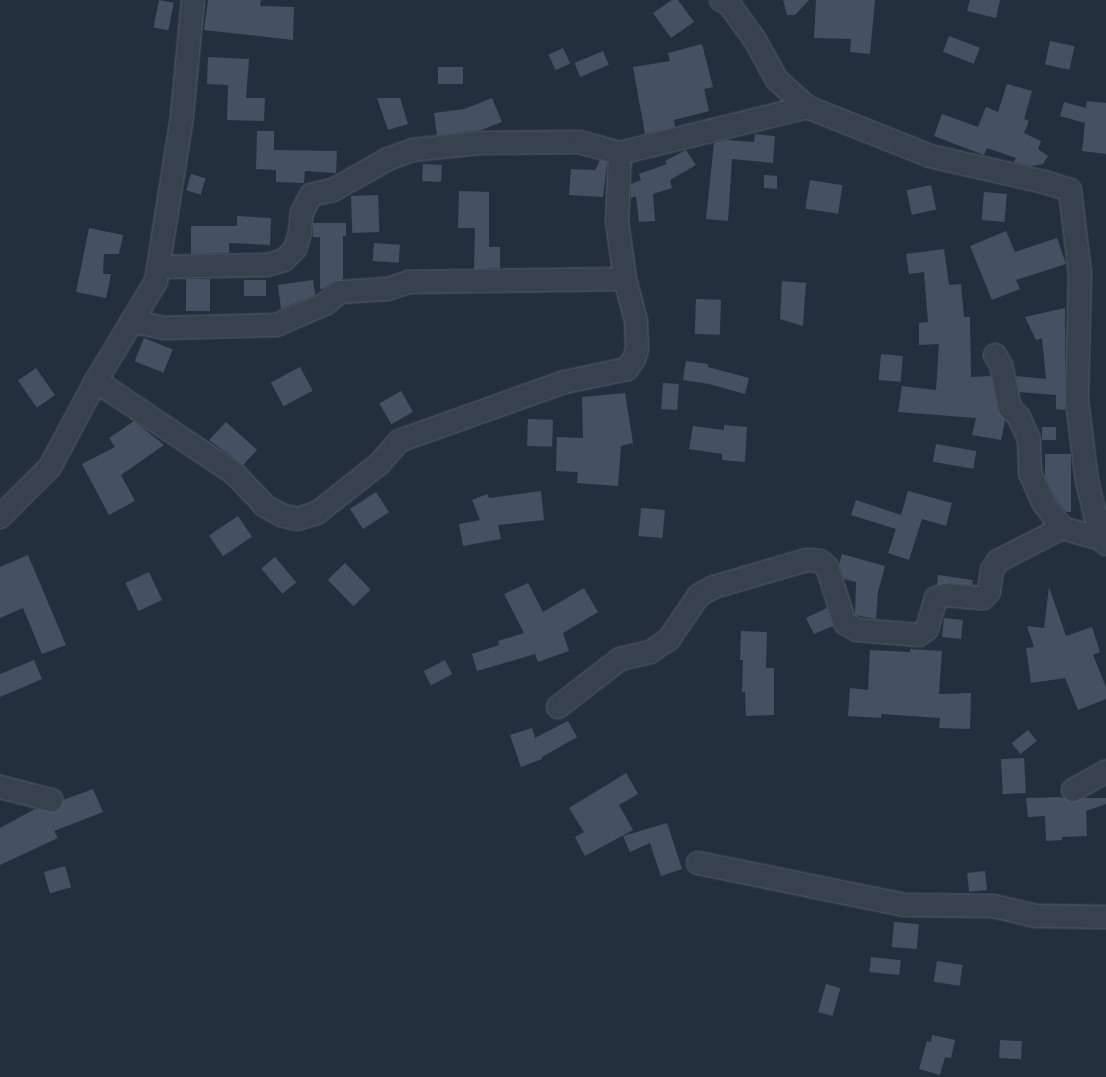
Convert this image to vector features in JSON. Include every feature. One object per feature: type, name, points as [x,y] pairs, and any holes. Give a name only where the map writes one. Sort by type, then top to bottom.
[{"type":"street","points":[[0,517],[50,467],[96,381],[156,281],[182,116],[193,0]]},
{"type":"street","points":[[721,0],[729,4],[754,40],[777,80],[807,107],[930,156],[1044,182],[1070,190],[1080,274],[1077,401],[1087,481],[1104,542]]},
{"type":"street","points":[[158,267],[267,265],[284,260],[295,250],[300,232],[302,212],[311,195],[333,190],[388,159],[413,150],[479,143],[579,142],[620,152],[807,107]]},
{"type":"street","points":[[96,381],[235,474],[265,506],[281,516],[297,519],[317,513],[380,463],[399,441],[565,382],[627,369],[634,359],[637,349],[636,321],[625,279],[617,221],[620,152]]},
{"type":"street","points":[[132,321],[164,328],[276,325],[325,304],[340,292],[386,290],[409,282],[625,279]]},
{"type":"street","points":[[995,355],[1001,365],[1010,408],[1019,417],[1029,439],[1030,473],[1043,502],[1062,528],[1104,542]]},
{"type":"street","points":[[558,707],[620,659],[650,652],[669,638],[699,595],[714,587],[807,560],[820,560],[828,567],[845,623],[857,630],[919,635],[927,629],[936,598],[946,595],[983,598],[989,592],[992,570],[998,560],[1062,528]]},
{"type":"street","points":[[1073,790],[1106,772]]},
{"type":"street","points":[[0,787],[51,800]]},
{"type":"street","points":[[698,863],[904,905],[993,906],[1036,916],[1106,917]]},
{"type":"building","points":[[159,0],[174,3],[168,30],[154,27]]},
{"type":"building","points":[[208,0],[261,0],[260,6],[294,7],[293,40],[204,30]]},
{"type":"building","points":[[672,0],[678,0],[694,22],[671,38],[653,13]]},
{"type":"building","points":[[783,0],[809,0],[795,15],[787,15]]},
{"type":"building","points":[[816,0],[875,0],[870,54],[850,52],[851,39],[814,38]]},
{"type":"building","points":[[970,0],[1000,0],[996,18],[967,11]]},
{"type":"building","points":[[949,36],[980,48],[974,64],[943,52]]},
{"type":"building","points":[[1050,41],[1074,46],[1069,70],[1045,64]]},
{"type":"building","points":[[702,44],[713,87],[704,89],[709,111],[674,120],[675,127],[645,134],[633,67],[670,61],[668,53]]},
{"type":"building","points":[[563,48],[570,63],[556,70],[548,55]]},
{"type":"building","points":[[603,51],[609,65],[580,77],[574,63]]},
{"type":"building","points":[[208,57],[249,59],[246,98],[265,98],[264,121],[227,120],[228,85],[207,84]]},
{"type":"building","points":[[438,67],[463,67],[463,84],[438,84]]},
{"type":"building","points":[[1007,84],[1032,91],[1024,119],[1029,121],[1024,133],[1041,141],[1038,149],[1048,156],[1043,164],[1031,166],[1014,162],[1016,158],[987,148],[984,155],[934,136],[942,114],[978,127],[986,107],[998,112]]},
{"type":"building","points":[[377,98],[400,98],[408,124],[388,130]]},
{"type":"building","points":[[492,98],[502,122],[481,130],[437,135],[434,113],[464,109]]},
{"type":"building","points":[[1087,101],[1106,103],[1106,154],[1082,151],[1085,123],[1060,116],[1064,102],[1086,108]]},
{"type":"building","points":[[257,131],[274,131],[274,150],[337,151],[336,173],[305,171],[304,183],[276,182],[276,170],[256,169]]},
{"type":"building","points":[[755,134],[775,136],[773,163],[732,159],[728,221],[706,219],[714,143],[727,140],[754,142]]},
{"type":"building","points":[[686,150],[696,165],[670,180],[672,188],[653,194],[655,221],[639,222],[636,196],[631,198],[631,184],[641,180],[639,174],[667,164],[665,161]]},
{"type":"building","points":[[600,160],[607,162],[603,197],[569,195],[571,169],[595,170]]},
{"type":"building","points":[[423,164],[442,165],[441,182],[422,181]]},
{"type":"building","points":[[191,174],[205,178],[201,194],[186,190]]},
{"type":"building","points":[[764,175],[777,176],[777,189],[764,188]]},
{"type":"building","points":[[810,180],[843,185],[838,214],[805,209]]},
{"type":"building","points":[[931,185],[936,209],[912,215],[907,190]]},
{"type":"building","points":[[459,191],[489,192],[489,247],[500,247],[500,268],[474,269],[475,228],[458,228]]},
{"type":"building","points":[[984,192],[1007,194],[1004,222],[982,220]]},
{"type":"building","points":[[378,195],[379,232],[352,233],[351,196]]},
{"type":"building","points":[[237,216],[271,218],[270,245],[229,243],[229,253],[191,254],[191,226],[237,226]]},
{"type":"building","points":[[313,223],[346,223],[346,236],[343,236],[343,279],[333,282],[323,289],[320,289],[320,237],[313,237]]},
{"type":"building","points":[[89,228],[123,235],[119,254],[104,254],[103,274],[111,274],[106,298],[76,292]]},
{"type":"building","points":[[1006,231],[1015,252],[1057,238],[1066,264],[1016,280],[1020,289],[992,300],[970,246]]},
{"type":"building","points":[[374,243],[400,245],[399,263],[373,261]]},
{"type":"building","points":[[944,249],[949,285],[961,284],[964,317],[970,317],[971,377],[991,376],[998,411],[1005,420],[1001,440],[972,435],[976,418],[898,412],[902,386],[936,390],[939,344],[919,345],[919,323],[928,322],[924,272],[909,274],[906,254]]},
{"type":"building","points":[[186,279],[210,279],[210,311],[186,311]]},
{"type":"building","points":[[244,280],[266,280],[266,296],[244,296]]},
{"type":"building","points":[[313,280],[315,295],[281,309],[278,285]]},
{"type":"building","points":[[782,281],[806,283],[803,326],[780,319]]},
{"type":"building","points":[[696,299],[721,300],[720,335],[695,334]]},
{"type":"building","points":[[1065,308],[1065,410],[1056,409],[1056,395],[1019,392],[1016,376],[1046,379],[1042,338],[1036,340],[1025,317]]},
{"type":"building","points":[[144,338],[173,350],[163,373],[135,361]]},
{"type":"building","points":[[881,354],[903,356],[901,382],[879,380]]},
{"type":"building","points":[[686,361],[708,364],[708,367],[749,378],[745,394],[709,384],[683,380]]},
{"type":"building","points":[[300,367],[313,391],[284,406],[271,382]]},
{"type":"building","points":[[36,368],[55,395],[37,408],[18,381]]},
{"type":"building","points":[[663,383],[679,384],[677,410],[661,409]]},
{"type":"building","points":[[401,391],[413,412],[391,424],[379,404]]},
{"type":"building","points":[[625,393],[633,443],[621,446],[618,486],[577,483],[578,472],[556,471],[557,437],[583,438],[582,397]]},
{"type":"building","points":[[528,419],[553,420],[552,447],[527,446]]},
{"type":"building","points":[[134,421],[164,445],[121,475],[135,501],[109,515],[82,464],[115,447],[109,438]]},
{"type":"building","points":[[226,422],[257,450],[243,465],[209,440]]},
{"type":"building","points":[[724,425],[747,427],[745,462],[722,460],[722,454],[689,449],[693,426],[724,430]]},
{"type":"building","points":[[1042,427],[1056,427],[1056,440],[1042,440]]},
{"type":"building","points":[[936,444],[976,451],[973,469],[933,462]]},
{"type":"building","points":[[1045,454],[1071,454],[1071,512],[1066,512],[1054,496],[1045,476]]},
{"type":"building","points":[[541,491],[544,520],[498,525],[501,539],[463,546],[459,524],[480,520],[472,500],[487,494],[489,498]]},
{"type":"building","points":[[908,491],[952,503],[946,526],[922,519],[909,560],[888,553],[896,529],[851,515],[856,500],[901,515]]},
{"type":"building","points":[[376,492],[389,512],[363,529],[350,509]]},
{"type":"building","points":[[641,508],[665,510],[662,538],[639,536]]},
{"type":"building","points":[[238,516],[252,537],[223,556],[209,536]]},
{"type":"building","points":[[842,554],[885,566],[878,592],[876,619],[855,615],[856,582],[844,579],[839,564]]},
{"type":"building","points":[[28,555],[66,645],[42,654],[23,608],[0,618],[0,567]]},
{"type":"building","points":[[275,557],[296,582],[282,594],[261,569]]},
{"type":"building","points":[[345,563],[371,590],[353,606],[328,580]]},
{"type":"building","points":[[149,572],[162,600],[139,611],[125,583]]},
{"type":"building","points":[[938,575],[973,580],[972,585],[947,583],[937,585]]},
{"type":"building","points":[[528,583],[543,612],[584,588],[598,612],[563,633],[569,651],[538,662],[535,654],[477,671],[472,654],[499,645],[498,641],[524,633],[504,594]]},
{"type":"building","points":[[1049,587],[1066,636],[1092,627],[1100,652],[1093,655],[1106,687],[1106,699],[1078,710],[1065,678],[1031,683],[1026,648],[1034,647],[1027,626],[1044,628]]},
{"type":"building","points":[[827,608],[833,626],[814,634],[806,618]]},
{"type":"building","points":[[944,618],[963,620],[961,639],[942,637]]},
{"type":"building","points":[[741,631],[767,632],[766,668],[774,668],[774,715],[746,716],[745,692],[742,692],[743,660],[740,660]]},
{"type":"building","points":[[910,649],[942,651],[939,694],[971,693],[970,729],[939,728],[940,718],[881,714],[881,718],[848,716],[850,688],[868,690],[870,650],[910,652]]},
{"type":"building","points":[[34,660],[42,679],[0,697],[0,674]]},
{"type":"building","points":[[445,660],[452,674],[431,685],[424,671]]},
{"type":"building","points":[[568,721],[577,737],[542,757],[542,759],[521,767],[510,735],[532,728],[535,738]]},
{"type":"building","points":[[1028,730],[1037,741],[1020,754],[1012,743]]},
{"type":"building","points":[[1024,758],[1026,793],[1003,794],[1001,759]]},
{"type":"building","points":[[626,773],[638,794],[619,805],[633,830],[585,856],[575,837],[584,832],[569,808]]},
{"type":"building","points":[[93,789],[103,812],[54,831],[58,838],[0,865],[0,828],[35,809],[55,812],[60,808],[63,800]]},
{"type":"building","points":[[1061,797],[1072,802],[1084,798],[1106,798],[1106,804],[1086,811],[1087,836],[1062,837],[1062,840],[1046,841],[1045,816],[1028,817],[1026,798]]},
{"type":"building","points":[[667,823],[682,869],[661,876],[650,843],[630,852],[623,836]]},
{"type":"building","points":[[65,866],[71,887],[50,893],[44,872]]},
{"type":"building","points":[[985,871],[987,890],[969,892],[967,873]]},
{"type":"building","points":[[894,922],[919,924],[917,949],[892,947]]},
{"type":"building","points":[[871,957],[901,960],[899,975],[869,972]]},
{"type":"building","points":[[937,961],[963,965],[959,986],[934,982]]},
{"type":"building","points":[[826,984],[840,988],[832,1016],[818,1012]]},
{"type":"building","points":[[932,1035],[955,1040],[951,1058],[945,1057],[940,1075],[919,1069],[927,1041],[931,1042]]},
{"type":"building","points":[[1000,1040],[1022,1041],[1021,1059],[999,1058]]}]
